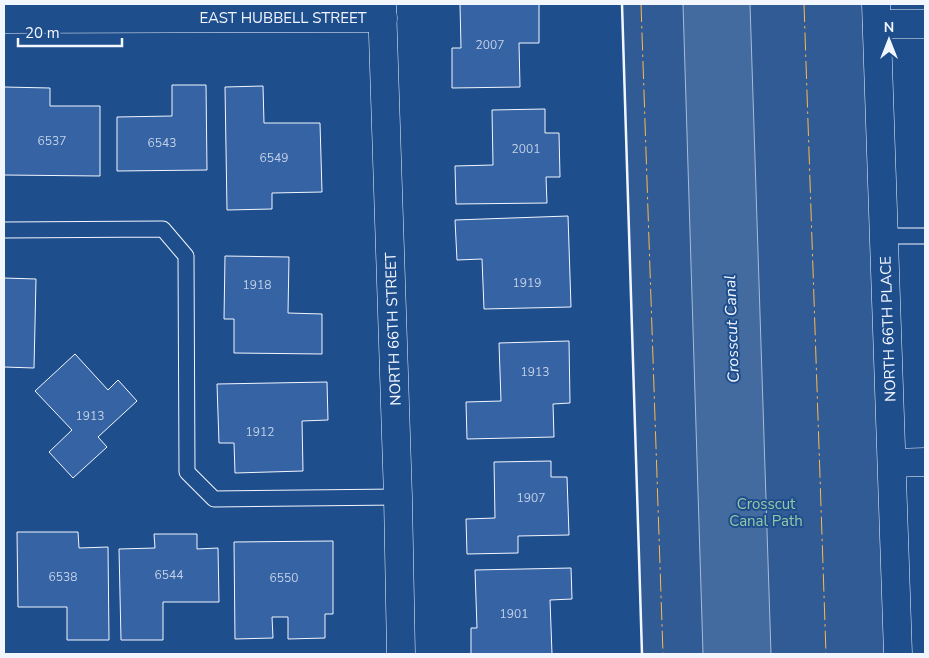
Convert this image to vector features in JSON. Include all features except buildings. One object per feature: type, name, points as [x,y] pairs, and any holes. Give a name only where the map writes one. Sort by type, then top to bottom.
[{"type":"street","name":"EAST HUBBELL STREET","points":[[4,19],[382,11]]},
{"type":"street","name":"NORTH 66TH STREET","points":[[382,11],[398,496],[401,654]]},
{"type":"street","points":[[877,14],[925,24]]},
{"type":"street","name":"NORTH 66TH PLACE","points":[[877,14],[898,654]]},
{"type":"street","points":[[892,463],[925,462]]},
{"type":"lane","points":[[4,230],[163,229],[186,256],[187,472],[214,499],[398,496]]},
{"type":"lane","points":[[885,236],[925,236]]},
{"type":"shaded area","name":"Crosscut Canal Path","points":[[622,4],[876,4],[898,654],[642,654]]},
{"type":"water","name":"Crosscut Canal","points":[[683,4],[750,4],[771,654],[703,654]]},
{"type":"wall","points":[[622,4],[642,654]]},
{"type":"power","points":[[641,4],[663,654]]},
{"type":"power","points":[[804,4],[826,654]]}]
